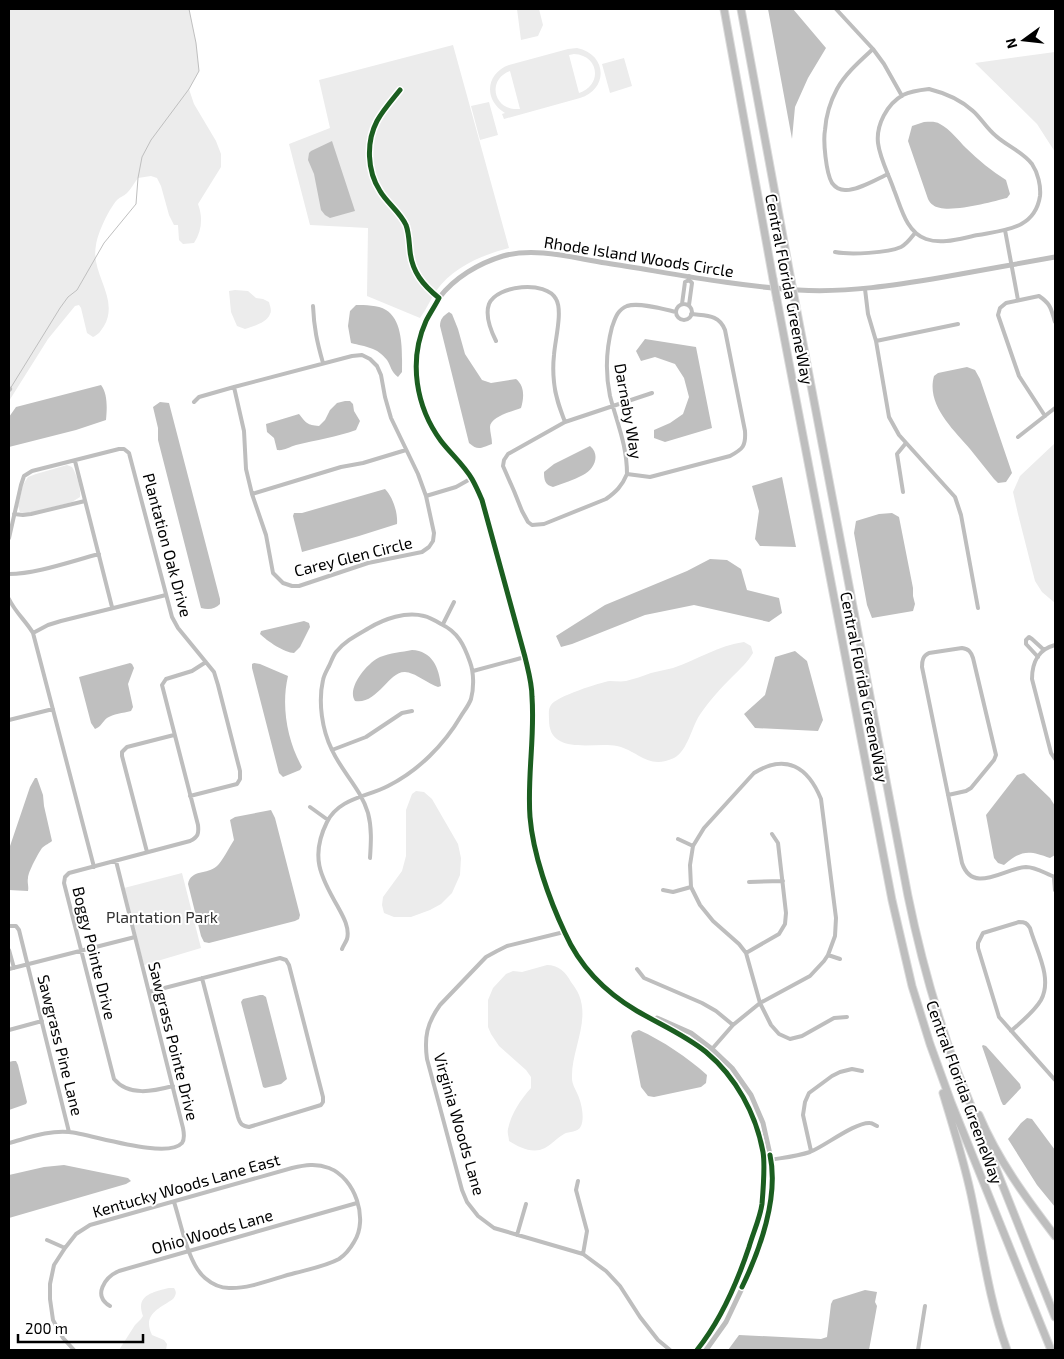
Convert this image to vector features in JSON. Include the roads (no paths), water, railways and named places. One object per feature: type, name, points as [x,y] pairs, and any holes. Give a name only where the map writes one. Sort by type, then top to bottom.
[{"type":"highway","name":"Central Florida GreeneWay","points":[[724,9],[777,300],[896,918],[912,986],[930,1044],[959,1123],[1051,1350]]},
{"type":"highway","name":"Central Florida GreeneWay","points":[[741,9],[910,905],[928,982],[961,1082],[1055,1317]]},
{"type":"highway","points":[[928,982],[965,1081],[994,1148],[1026,1198],[1055,1236]]},
{"type":"highway","points":[[930,1044],[965,1170],[992,1300],[1007,1350]]},
{"type":"street","points":[[836,9],[884,64],[902,96]]},
{"type":"street","points":[[873,50],[858,63],[837,89],[830,106],[824,131],[824,150],[831,182],[836,188],[852,189],[888,174]]},
{"type":"street","points":[[929,89],[943,93],[973,111],[997,137],[1024,156],[1033,165],[1038,178],[1040,190],[1039,203],[1034,214],[1027,221],[1006,230],[947,241],[925,239],[915,233],[906,221],[878,144],[878,130],[883,117],[892,104],[902,96],[915,91],[929,89]]},
{"type":"street","points":[[1006,230],[1018,300]]},
{"type":"street","points":[[835,252],[845,254],[864,253],[901,247],[915,233]]},
{"type":"street","name":"Rhode Island Woods Circle","points":[[697,1350],[719,1319],[744,1264],[762,1206],[764,1161],[757,1129],[749,1108],[722,1068],[707,1053],[683,1035],[614,996],[593,976],[582,962],[564,932],[537,857],[532,834],[530,792],[533,723],[532,697],[525,657],[482,500],[472,478],[429,422],[421,402],[416,374],[418,346],[426,322],[439,298],[458,279],[481,264],[504,256],[528,252],[689,278],[782,289],[822,291],[865,289],[900,284],[1055,257]]},
{"type":"street","points":[[676,312],[682,304],[685,282],[689,278],[692,283],[689,305],[692,314]]},
{"type":"street","points":[[496,341],[491,331],[488,311],[489,304],[494,297],[516,288],[533,287],[544,289],[553,294],[559,311],[553,358],[554,383],[557,400],[565,422]]},
{"type":"street","points":[[865,289],[868,314],[876,341],[889,417],[899,436],[958,502],[978,608]]},
{"type":"street","points":[[1045,416],[1018,376],[998,314],[1000,308],[1006,303],[1038,296],[1046,301],[1052,310],[1055,322]]},
{"type":"street","points":[[682,304],[689,305]]},
{"type":"street","name":"Darnaby Way","points":[[638,305],[676,312],[684,320],[692,314],[712,316],[723,323],[745,431],[743,447],[730,456],[650,477],[627,474],[625,446],[610,396],[606,362],[615,319],[620,310],[628,306],[638,305]]},
{"type":"street","points":[[313,306],[316,340],[323,363]]},
{"type":"street","points":[[876,341],[958,324]]},
{"type":"street","name":"Carey Glen Circle","points":[[194,402],[199,396],[323,363],[352,356],[362,355],[370,358],[378,366],[384,397],[391,418],[418,474],[426,496],[434,533],[433,541],[429,547],[422,552],[368,563],[300,586],[283,583],[273,573],[266,535],[252,494],[246,469],[242,417],[234,387]]},
{"type":"street","points":[[627,474],[622,485],[606,499],[544,524],[532,525],[528,522],[522,511],[503,466],[508,454],[565,422],[652,393]]},
{"type":"street","points":[[1018,437],[1055,408]]},
{"type":"street","points":[[903,492],[897,454],[906,443]]},
{"type":"street","name":"Plantation Oak Drive","points":[[9,538],[20,485],[24,476],[32,471],[121,449],[129,453],[175,623],[214,672],[240,771],[240,779],[236,784],[190,796]]},
{"type":"street","points":[[252,494],[341,467],[363,463],[406,450]]},
{"type":"street","points":[[75,461],[112,608]]},
{"type":"street","points":[[426,496],[456,487],[472,478]]},
{"type":"street","points":[[14,514],[31,514],[85,501]]},
{"type":"street","points":[[9,574],[32,572],[99,554]]},
{"type":"street","points":[[33,633],[61,621],[166,594]]},
{"type":"street","points":[[9,599],[12,606],[29,625],[33,633],[94,867]]},
{"type":"street","points":[[443,624],[454,602]]},
{"type":"street","points":[[342,949],[347,939],[347,928],[344,918],[324,882],[318,858],[320,842],[328,820],[347,801],[361,796],[387,786],[427,759],[445,740],[471,701],[473,671],[464,645],[443,624],[424,616],[409,614],[392,618],[350,638],[335,653],[323,679],[320,702],[324,729],[332,750],[361,796],[368,812],[372,833],[370,858]]},
{"type":"street","points":[[1038,657],[1026,644],[1026,640],[1029,637],[1044,650]]},
{"type":"street","points":[[1055,644],[1044,650],[1032,667],[1032,678],[1051,753],[1055,759]]},
{"type":"street","points":[[948,795],[971,788],[994,760],[996,754],[974,658],[971,652],[962,648],[929,653],[924,656],[922,667],[948,795],[964,871],[968,875],[982,878],[1030,867],[1055,877],[1055,890]]},
{"type":"street","points":[[473,671],[525,657]]},
{"type":"street","name":"Boggy Pointe Drive","points":[[172,1086],[146,1092],[124,1087],[114,1079],[64,882],[65,877],[69,873],[196,838],[199,832],[162,689],[162,682],[170,677],[195,670],[206,662]]},
{"type":"street","points":[[471,701],[477,702]]},
{"type":"street","points":[[9,720],[53,708]]},
{"type":"street","points":[[332,750],[366,736],[395,717],[412,711]]},
{"type":"street","points":[[147,852],[122,752],[128,747],[174,735]]},
{"type":"street","points":[[707,1053],[733,1025],[760,1003],[810,976],[828,955],[835,936],[836,918],[821,799],[816,786],[805,772],[792,765],[776,764],[764,767],[754,773],[704,828],[693,846],[690,865],[691,887],[700,905],[713,921],[739,944],[746,953],[760,1003],[771,1025],[779,1034],[790,1038],[802,1036],[834,1018],[847,1017]]},
{"type":"street","points":[[310,807],[328,820]]},
{"type":"street","points":[[746,953],[779,934],[785,924],[786,914],[778,842],[772,834]]},
{"type":"street","points":[[678,839],[693,846]]},
{"type":"street","name":"Sawgrass Pointe Drive","points":[[9,1143],[45,1134],[69,1132],[154,1150],[175,1147],[182,1143],[184,1137],[183,1128],[116,861]]},
{"type":"street","points":[[749,882],[783,881]]},
{"type":"street","points":[[663,890],[673,892],[691,887]]},
{"type":"street","points":[[1011,1031],[1034,1010],[1041,1000],[1045,988],[1045,974],[1042,963],[1030,928],[1024,922],[983,933],[978,943],[978,948],[999,1017],[1011,1031],[1055,1080]]},
{"type":"street","name":"Sawgrass Pine Lane","points":[[9,926],[16,926],[19,930],[69,1132]]},
{"type":"street","name":"Virginia Woods Lane","points":[[564,932],[507,946],[486,957],[440,1005],[428,1024],[425,1045],[427,1059],[462,1190],[467,1202],[478,1216],[494,1228],[583,1254],[606,1271],[620,1286],[658,1340],[670,1350]]},
{"type":"street","points":[[9,950],[11,968],[135,937]]},
{"type":"street","points":[[828,955],[840,959]]},
{"type":"street","points":[[149,992],[202,978],[280,958],[286,960],[289,964],[323,1097],[321,1105],[249,1126],[240,1123],[202,978]]},
{"type":"street","points":[[637,970],[644,978],[716,1011],[733,1025]]},
{"type":"street","name":"Rhode Island Woods Circle","points":[[638,1011],[691,1033],[732,1068],[750,1095],[763,1123],[771,1159],[773,1183],[763,1234],[754,1262],[726,1322],[706,1350]]},
{"type":"street","points":[[9,1030],[42,1021]]},
{"type":"street","points":[[812,1151],[803,1115],[804,1102],[809,1093],[840,1072],[852,1069],[862,1071]]},
{"type":"street","points":[[764,1161],[796,1156],[812,1151],[849,1130],[869,1123],[877,1126]]},
{"type":"street","points":[[763,1153],[771,1159]]},
{"type":"street","name":"Kentucky Woods Lane East","points":[[74,1350],[63,1338],[53,1320],[50,1284],[54,1265],[65,1248],[76,1234],[90,1225],[292,1168],[314,1164],[328,1167],[337,1172],[350,1185],[357,1203]]},
{"type":"street","points":[[578,1181],[576,1190],[587,1231],[583,1254]]},
{"type":"street","points":[[174,1202],[189,1251],[198,1272],[213,1284],[222,1288],[240,1288],[336,1260],[354,1244],[359,1232],[360,1216],[357,1203]]},
{"type":"street","name":"Ohio Woods Lane","points":[[110,1306],[104,1303],[102,1299],[102,1290],[106,1280],[114,1273],[357,1203]]},
{"type":"street","points":[[517,1235],[526,1204]]},
{"type":"street","points":[[47,1240],[65,1248]]},
{"type":"street","points":[[918,1350],[925,1306]]},
{"type":"waterway","points":[[10,389],[60,308],[68,297],[77,290],[104,243],[136,204],[142,157],[151,140],[189,89],[199,71],[189,9]]},
{"type":"park label","name":"Plantation Park","points":[[162,916]]}]
